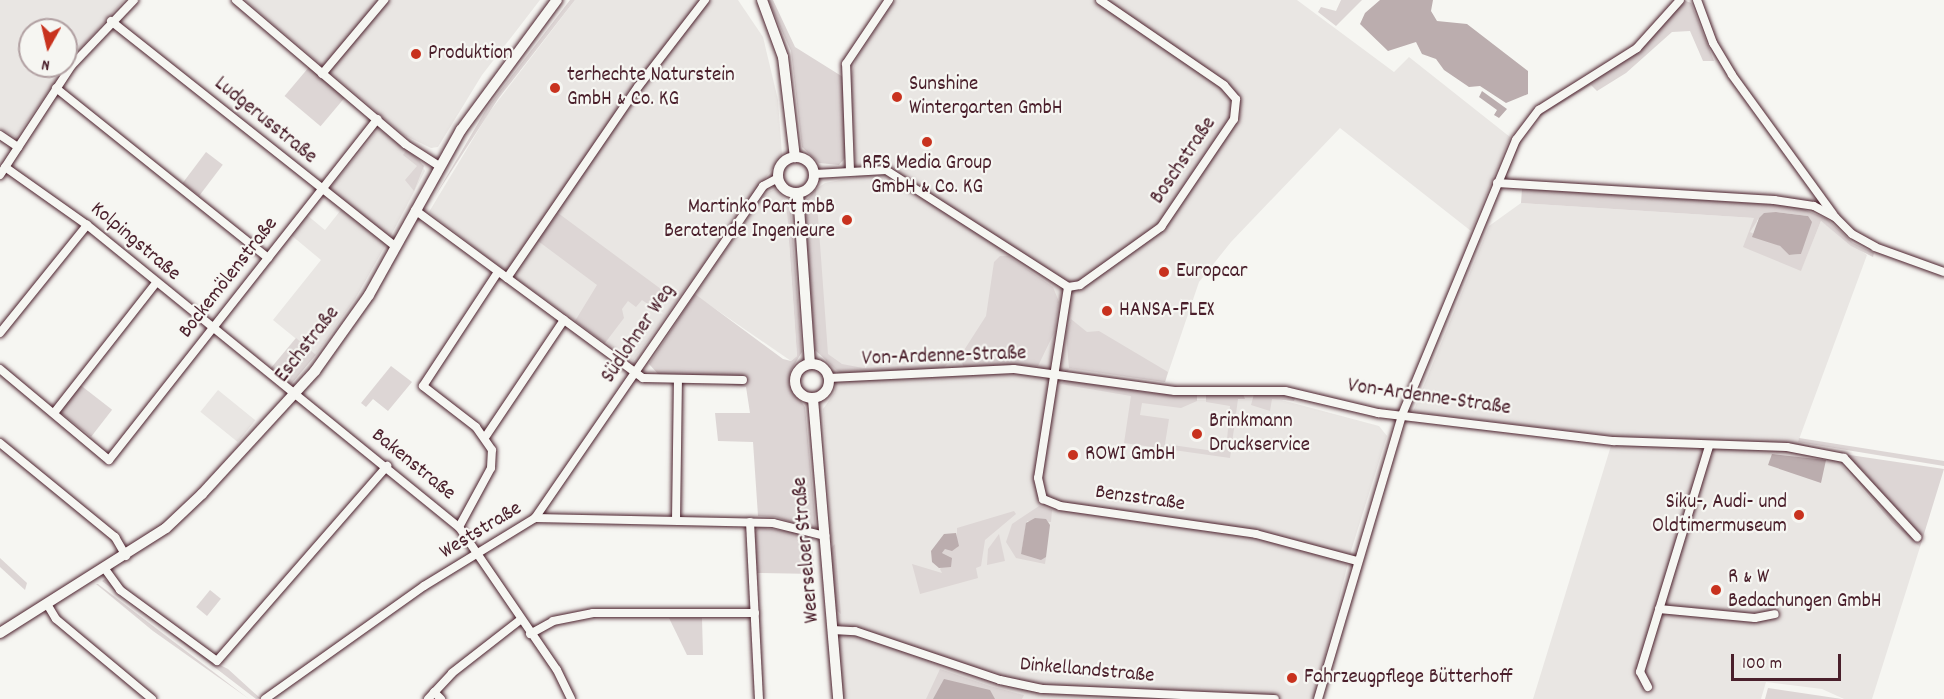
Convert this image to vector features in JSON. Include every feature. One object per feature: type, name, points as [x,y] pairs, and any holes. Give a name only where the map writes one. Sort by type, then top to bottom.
[{"type":"street","points":[[3,171],[56,88],[111,21],[134,0]]},
{"type":"street","points":[[236,0],[377,119],[439,166]]},
{"type":"street","points":[[322,74],[384,0]]},
{"type":"street","name":"Eschstraße","points":[[0,633],[126,556],[189,508],[295,395],[345,332],[396,247],[439,166],[479,102],[557,0]]},
{"type":"street","points":[[507,278],[638,87],[705,0]]},
{"type":"street","points":[[762,0],[783,57],[795,157]]},
{"type":"street","points":[[850,171],[846,64],[889,0]]},
{"type":"street","name":"Boschstraße","points":[[1068,287],[1080,285],[1117,262],[1161,227],[1234,119],[1236,99],[1224,85],[1100,0]]},
{"type":"street","points":[[1318,699],[1402,415],[1497,183],[1522,130],[1539,110],[1628,56],[1680,0]]},
{"type":"street","points":[[1697,0],[1722,59],[1836,217],[1852,234],[1875,247],[1944,272]]},
{"type":"street","name":"Ludgerusstraße","points":[[111,21],[396,247]]},
{"type":"street","points":[[56,88],[268,258]]},
{"type":"street","name":"Bockemölenstraße","points":[[54,414],[109,460],[377,119]]},
{"type":"street","points":[[0,135],[18,147]]},
{"type":"street","points":[[795,157],[806,159],[814,174],[810,187],[798,193],[785,190],[778,178],[784,161],[795,157]]},
{"type":"street","points":[[814,174],[886,170],[1068,287],[1052,374]]},
{"type":"street","name":"Kolpingstraße","points":[[3,171],[87,225],[212,330],[295,395]]},
{"type":"street","name":"Südlohner Weg","points":[[535,518],[763,186],[778,178]]},
{"type":"street","points":[[1497,183],[1774,200],[1814,206],[1836,217]]},
{"type":"street","points":[[798,193],[810,364]]},
{"type":"street","points":[[416,210],[643,378],[743,380]]},
{"type":"street","points":[[0,333],[87,225]]},
{"type":"street","points":[[459,527],[494,459],[486,436],[423,386],[498,272]]},
{"type":"street","points":[[0,369],[54,414],[156,283]]},
{"type":"street","points":[[486,436],[564,320]]},
{"type":"street","points":[[810,364],[820,366],[829,378],[828,389],[813,399],[803,396],[795,383],[797,373],[810,364]]},
{"type":"street","name":"Von-Ardenne-Straße","points":[[829,378],[1014,369],[1175,391],[1285,391],[1357,409],[1614,441],[1787,447],[1844,458],[1917,537]]},
{"type":"street","name":"Benzstraße","points":[[1052,374],[1038,478],[1040,495],[1045,501],[1256,534],[1357,561]]},
{"type":"street","points":[[676,520],[678,379]]},
{"type":"street","name":"Bakenstraße","points":[[295,395],[387,466],[459,527],[520,620],[557,670],[571,699]]},
{"type":"street","name":"Weerseloer Straße","points":[[813,399],[838,699]]},
{"type":"street","points":[[0,443],[115,537],[126,556]]},
{"type":"street","points":[[1648,687],[1640,672],[1709,446]]},
{"type":"street","points":[[105,569],[120,590],[217,661],[387,466]]},
{"type":"street","name":"Weststraße","points":[[265,699],[477,554],[535,518],[750,522],[794,526],[825,536]]},
{"type":"street","points":[[750,522],[759,699]]},
{"type":"street","points":[[47,604],[56,619],[152,699]]},
{"type":"street","points":[[1659,609],[1755,618],[1775,614]]},
{"type":"street","points":[[530,634],[553,621],[593,613],[755,613]]},
{"type":"street","points":[[431,696],[520,620]]},
{"type":"street","name":"Dinkellandstraße","points":[[833,630],[855,631],[1000,680],[1042,689],[1275,699]]},
{"type":"street","points":[[431,696],[441,699]]},
{"type":"shaded area","points":[[0,0],[124,0],[78,52],[78,18],[18,18],[18,78],[58,78],[16,137],[0,129]]},
{"type":"shaded area","points":[[245,0],[540,0],[482,75],[438,147],[431,148],[404,135]]},
{"type":"shaded area","points":[[570,0],[575,0],[498,99],[434,198],[487,108]]},
{"type":"shaded area","points":[[575,0],[738,0],[763,37],[778,100],[782,155],[633,361],[501,268],[429,212],[488,114]]},
{"type":"shaded area","points":[[768,0],[773,0],[795,47],[843,77],[846,141],[845,158],[839,165],[819,163],[802,147],[791,51]]},
{"type":"shaded area","points":[[895,0],[1297,0],[1394,72],[1409,57],[1510,137],[1471,231],[1340,128],[1231,242],[1199,282],[1165,382],[1069,369],[1061,384],[1189,400],[1278,399],[1379,426],[1387,436],[1351,551],[1314,699],[841,699],[823,409],[835,392],[837,372],[826,361],[816,189],[825,183],[856,177],[851,77],[856,59]]},
{"type":"shaded area","points":[[1341,0],[1362,0],[1336,26],[1318,12],[1321,7],[1336,11]]},
{"type":"shaded area","points":[[1380,0],[1433,0],[1431,11],[1437,21],[1467,24],[1528,71],[1528,94],[1506,103],[1480,86],[1469,87],[1444,70],[1436,59],[1422,54],[1416,42],[1388,51],[1360,24],[1365,13]]},
{"type":"shaded area","points":[[1683,0],[1691,3],[1714,61],[1703,61],[1690,31],[1672,32],[1626,73],[1597,91],[1591,85],[1537,118],[1521,141],[1505,179],[1515,144],[1538,113],[1625,60]]},
{"type":"shaded area","points":[[309,67],[345,97],[321,126],[285,96]]},
{"type":"shaded area","points":[[1482,91],[1507,109],[1499,118],[1494,115],[1497,110],[1479,97]]},
{"type":"shaded area","points":[[379,129],[419,159],[425,171],[389,239],[328,190]]},
{"type":"shaded area","points":[[407,149],[424,166],[414,191],[405,180],[417,166],[403,155]]},
{"type":"shaded area","points":[[206,152],[223,165],[199,196],[183,183]]},
{"type":"shaded area","points":[[775,189],[786,200],[797,356],[791,361],[695,295],[764,194]]},
{"type":"shaded area","points":[[816,189],[828,354],[842,364],[863,368],[947,364],[942,370],[840,373],[815,350],[804,203]]},
{"type":"shaded area","points":[[1522,189],[1796,206],[1827,219],[1853,243],[1874,253],[1873,257],[1851,246],[1821,221],[1801,271],[1743,247],[1754,218],[1521,203]],"holes":[[[1776,212],[1808,216],[1801,254],[1789,255],[1780,246],[1750,232],[1759,218]]]},
{"type":"shaded area","points":[[786,199],[791,213],[802,352],[791,370],[789,384],[805,407],[816,528],[810,529],[776,517],[758,516],[753,442],[718,441],[715,413],[750,413],[746,387],[659,375],[649,364],[695,294],[783,359],[791,361],[797,356]]},
{"type":"shaded area","points":[[1521,203],[1754,218],[1801,270],[1821,221],[1867,255],[1798,442],[1833,455],[1892,523],[1920,547],[1872,699],[1844,699],[1822,689],[1766,682],[1761,699],[1533,699],[1614,436],[1413,412],[1489,226]]},
{"type":"shaded area","points":[[344,206],[388,241],[355,299],[316,355],[273,320],[321,260],[291,235],[307,215],[325,230]]},
{"type":"shaded area","points":[[1776,212],[1808,216],[1812,222],[1801,254],[1789,255],[1780,246],[1752,237],[1759,218],[1764,213]]},
{"type":"shaded area","points":[[558,213],[669,295],[658,311],[642,300],[636,307],[628,301],[622,309],[624,318],[605,343],[575,321],[597,285],[538,241]]},
{"type":"shaded area","points":[[1000,256],[1008,256],[1053,287],[1059,302],[1054,333],[1038,366],[964,367],[959,358],[986,316],[994,262]]},
{"type":"shaded area","points":[[1071,319],[1087,332],[1099,331],[1168,372],[1165,382],[1069,368],[1066,334]]},
{"type":"shaded area","points":[[296,338],[316,355],[290,386],[270,369]]},
{"type":"shaded area","points":[[391,366],[412,382],[388,411],[373,399],[366,407],[361,403]]},
{"type":"shaded area","points":[[1064,380],[1152,393],[1197,395],[1197,401],[1181,408],[1142,403],[1140,415],[1169,419],[1165,444],[1214,451],[1216,439],[1227,440],[1230,406],[1206,402],[1206,395],[1243,394],[1245,399],[1238,399],[1230,458],[1124,443],[1131,396],[1060,384]]},
{"type":"shaded area","points":[[79,384],[112,410],[91,437],[58,411]]},
{"type":"shaded area","points":[[218,390],[255,420],[238,442],[200,412]]},
{"type":"shaded area","points":[[1254,394],[1296,396],[1294,401],[1272,399],[1270,411],[1251,405]]},
{"type":"shaded area","points":[[1799,438],[1944,461],[1944,466],[1798,442]]},
{"type":"shaded area","points":[[1772,454],[1826,460],[1821,483],[1768,465]]},
{"type":"shaded area","points":[[1843,454],[1944,469],[1920,547],[1892,523],[1844,465],[1846,462],[1899,526],[1917,540],[1865,473]]},
{"type":"shaded area","points":[[1039,506],[1052,510],[1051,522],[1027,521],[1021,554],[1046,557],[1045,564],[1016,558],[1006,542],[1012,524]]},
{"type":"shaded area","points":[[1014,511],[1016,514],[985,540],[981,566],[976,568],[978,578],[920,594],[912,564],[942,573],[940,569],[950,557],[942,553],[945,549],[957,548],[957,528]]},
{"type":"shaded area","points":[[1035,518],[1046,519],[1050,525],[1046,557],[1041,560],[1021,554],[1026,523]]},
{"type":"shaded area","points":[[759,527],[811,535],[815,574],[757,573],[755,532]]},
{"type":"shaded area","points":[[956,533],[959,546],[952,551],[945,549],[942,553],[952,558],[951,567],[939,568],[932,562],[931,551],[944,534]]},
{"type":"shaded area","points":[[999,534],[1005,561],[987,565],[988,549]]},
{"type":"shaded area","points":[[835,544],[841,614],[835,609],[830,549]]},
{"type":"shaded area","points":[[0,558],[27,583],[25,590],[0,567]]},
{"type":"shaded area","points":[[105,579],[212,661],[228,669],[260,698],[256,699],[102,581]]},
{"type":"shaded area","points":[[96,584],[98,584],[249,699],[153,631]]},
{"type":"shaded area","points":[[210,590],[221,599],[207,616],[196,607]]},
{"type":"shaded area","points":[[669,618],[702,618],[703,655],[687,655]]},
{"type":"shaded area","points":[[940,669],[1024,695],[1022,699],[926,699]]},
{"type":"shaded area","points":[[944,679],[990,690],[995,699],[933,699]]},
{"type":"shaded area","points":[[1768,688],[1842,699],[1765,699]]},
{"type":"place","name":"Produktion","points":[[416,54]]},
{"type":"place","name":"terhechte Naturstein GmbH & Co. KG","points":[[555,88]]},
{"type":"place","name":"Sunshine Wintergarten GmbH","points":[[897,97]]},
{"type":"place","name":"RFS Media Group GmbH & Co. KG","points":[[927,142]]},
{"type":"place","name":"Martinko Part mbB Beratende Ingenieure","points":[[847,220]]},
{"type":"place","name":"Europcar","points":[[1164,272]]},
{"type":"place","name":"HANSA-FLEX","points":[[1107,311]]},
{"type":"place","name":"Brinkmann Druckservice","points":[[1197,434]]},
{"type":"place","name":"ROWI GmbH","points":[[1073,455]]},
{"type":"place","name":"Siku-, Audi- und Oldtimermuseum","points":[[1799,515]]},
{"type":"place","name":"R & W Bedachungen GmbH","points":[[1716,590]]},
{"type":"place","name":"Fahrzeugpflege Bütterhoff","points":[[1292,678]]}]
